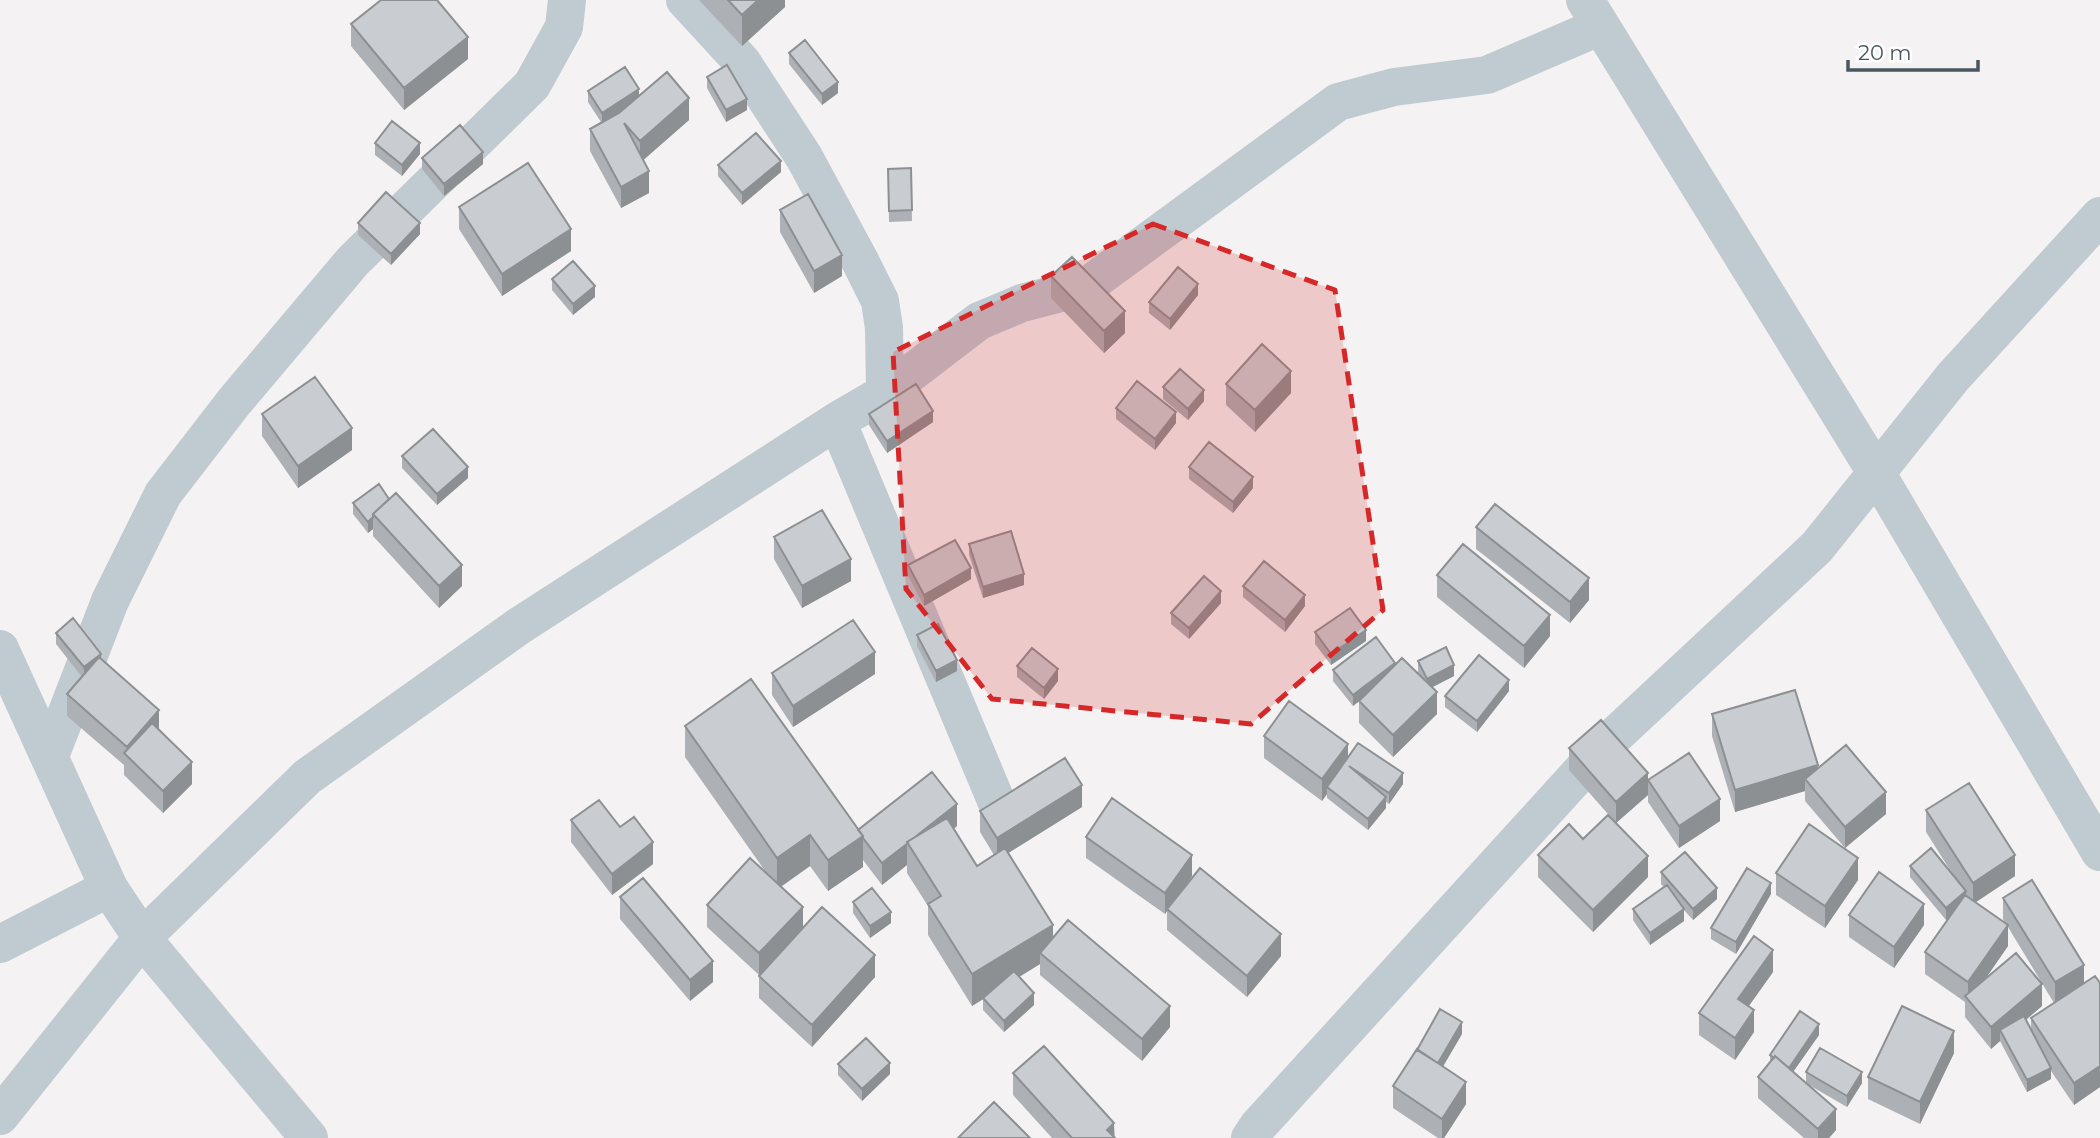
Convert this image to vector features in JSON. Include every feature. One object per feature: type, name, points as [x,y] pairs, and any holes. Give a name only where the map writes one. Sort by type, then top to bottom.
[{"type":"street","points":[[50,756],[110,601],[163,494],[233,402],[353,261],[532,85],[564,27],[567,0]]},
{"type":"street","points":[[685,0],[742,62],[804,157],[860,261],[880,301],[884,328],[885,393]]},
{"type":"street","points":[[0,1116],[142,937],[307,777],[519,626],[837,421],[885,393],[979,321],[1022,303],[1087,286],[1338,102],[1394,87],[1487,75],[1593,13],[1877,474],[2100,852]]},
{"type":"street","points":[[1250,1138],[1606,743],[1817,547],[1953,377],[2100,216]]},
{"type":"street","points":[[837,421],[1005,822]]},
{"type":"street","points":[[0,649],[108,888],[142,937],[309,1138]]},
{"type":"street","points":[[0,944],[108,888]]},
{"type":"highlighted area","points":[[1153,224],[1335,290],[1383,610],[1251,724],[992,699],[906,589],[893,352]]},
{"type":"building","points":[[381,0],[437,0],[468,37],[404,88],[351,24]]},
{"type":"building","points":[[728,0],[758,0],[742,15]]},
{"type":"building","points":[[805,40],[838,82],[822,94],[789,53]]},
{"type":"building","points":[[727,65],[747,99],[726,110],[707,77]]},
{"type":"building","points":[[625,67],[639,89],[602,113],[588,91]]},
{"type":"building","points":[[667,72],[689,98],[640,141],[624,123],[649,171],[621,187],[590,129],[619,113]]},
{"type":"building","points":[[392,121],[420,143],[402,165],[375,143]]},
{"type":"building","points":[[460,125],[483,152],[444,184],[422,158]]},
{"type":"building","points":[[756,133],[781,161],[742,193],[718,165]]},
{"type":"building","points":[[528,163],[571,229],[502,274],[459,207]]},
{"type":"building","points":[[911,168],[912,210],[889,211],[888,169]]},
{"type":"building","points":[[386,192],[420,223],[391,254],[358,223]]},
{"type":"building","points":[[808,194],[842,255],[814,271],[780,210]]},
{"type":"building","points":[[1072,257],[1125,311],[1104,331],[1051,276]]},
{"type":"building","points":[[573,261],[595,286],[573,304],[552,279]]},
{"type":"building","points":[[1178,267],[1198,284],[1170,319],[1149,302]]},
{"type":"building","points":[[1262,344],[1291,371],[1255,410],[1226,384]]},
{"type":"building","points":[[1180,369],[1204,390],[1188,409],[1163,387]]},
{"type":"building","points":[[315,377],[352,428],[298,466],[262,414]]},
{"type":"building","points":[[1137,381],[1176,412],[1155,439],[1116,408]]},
{"type":"building","points":[[916,384],[933,411],[887,441],[869,414]]},
{"type":"building","points":[[433,429],[468,467],[437,494],[402,456]]},
{"type":"building","points":[[1209,442],[1253,477],[1233,502],[1189,467]]},
{"type":"building","points":[[379,484],[389,499],[368,522],[353,503]]},
{"type":"building","points":[[396,493],[462,565],[439,586],[373,514]]},
{"type":"building","points":[[1495,504],[1589,578],[1570,602],[1476,527]]},
{"type":"building","points":[[822,510],[851,559],[802,586],[774,537]]},
{"type":"building","points":[[1011,531],[1024,574],[983,587],[969,544]]},
{"type":"building","points":[[955,540],[971,568],[924,595],[908,565]]},
{"type":"building","points":[[1463,544],[1550,615],[1524,646],[1437,575]]},
{"type":"building","points":[[1264,561],[1305,595],[1285,620],[1243,586]]},
{"type":"building","points":[[1204,576],[1221,591],[1189,628],[1171,613]]},
{"type":"building","points":[[1350,608],[1366,630],[1331,654],[1315,632]]},
{"type":"building","points":[[73,618],[101,654],[84,667],[56,633]]},
{"type":"building","points":[[853,620],[875,652],[793,706],[772,673]]},
{"type":"building","points":[[938,624],[957,660],[936,671],[917,635]]},
{"type":"building","points":[[1376,637],[1395,663],[1353,695],[1333,670]]},
{"type":"building","points":[[1446,647],[1454,665],[1427,679],[1418,661]]},
{"type":"building","points":[[1032,648],[1058,669],[1044,688],[1017,666]]},
{"type":"building","points":[[1479,655],[1509,680],[1477,721],[1445,696]]},
{"type":"building","points":[[99,657],[159,710],[127,747],[67,694]]},
{"type":"building","points":[[1402,658],[1437,692],[1393,735],[1359,701]]},
{"type":"building","points":[[751,679],[863,836],[828,860],[810,835],[777,858],[685,726]]},
{"type":"building","points":[[1795,690],[1818,765],[1735,790],[1712,714]]},
{"type":"building","points":[[1289,701],[1348,744],[1322,779],[1264,736]]},
{"type":"building","points":[[1601,720],[1648,773],[1616,802],[1569,748]]},
{"type":"building","points":[[152,723],[192,762],[163,791],[124,753]]},
{"type":"building","points":[[1358,743],[1403,773],[1389,793],[1349,766],[1386,797],[1368,819],[1327,787]]},
{"type":"building","points":[[1846,745],[1886,792],[1845,827],[1805,779]]},
{"type":"building","points":[[1689,753],[1720,799],[1679,826],[1648,780]]},
{"type":"building","points":[[1065,758],[1082,785],[997,838],[980,811]]},
{"type":"building","points":[[932,772],[957,804],[882,863],[858,830]]},
{"type":"building","points":[[1969,783],[2015,855],[1973,883],[1926,810]]},
{"type":"building","points":[[1112,798],[1192,855],[1165,893],[1086,837]]},
{"type":"building","points":[[599,800],[620,827],[634,817],[653,842],[612,874],[571,820]]},
{"type":"building","points":[[1608,815],[1648,856],[1593,910],[1538,855],[1569,824],[1583,839]]},
{"type":"building","points":[[947,818],[977,866],[1005,848],[1053,925],[972,974],[928,904],[941,896],[907,842]]},
{"type":"building","points":[[1809,824],[1858,858],[1825,906],[1776,873]]},
{"type":"building","points":[[1931,848],[1966,891],[1946,908],[1910,866]]},
{"type":"building","points":[[1685,852],[1717,888],[1693,909],[1661,872]]},
{"type":"building","points":[[750,858],[803,907],[759,953],[707,905]]},
{"type":"building","points":[[1200,868],[1281,934],[1247,976],[1167,909]]},
{"type":"building","points":[[1747,868],[1771,883],[1736,942],[1711,928]]},
{"type":"building","points":[[1879,872],[1924,904],[1894,947],[1849,915]]},
{"type":"building","points":[[643,878],[713,961],[690,980],[620,897]]},
{"type":"building","points":[[2032,880],[2084,965],[2055,982],[2003,898]]},
{"type":"building","points":[[1667,885],[1684,909],[1650,933],[1633,909]]},
{"type":"building","points":[[872,888],[891,912],[870,926],[853,902]]},
{"type":"building","points":[[1965,895],[2008,925],[1968,982],[1925,952]]},
{"type":"building","points":[[822,907],[875,955],[812,1025],[759,976]]},
{"type":"building","points":[[1068,920],[1170,1006],[1142,1039],[1040,953]]},
{"type":"building","points":[[1754,936],[1773,950],[1738,999],[1754,1010],[1735,1038],[1699,1013]]},
{"type":"building","points":[[2016,953],[2042,984],[1991,1027],[1965,996]]},
{"type":"building","points":[[1014,971],[1034,993],[1004,1021],[983,998]]},
{"type":"building","points":[[2095,976],[2100,983],[2100,1066],[2074,1083],[2031,1018]]},
{"type":"building","points":[[1902,1006],[1954,1031],[1920,1102],[1868,1077]]},
{"type":"building","points":[[1440,1009],[1462,1022],[1438,1063],[1417,1050]]},
{"type":"building","points":[[1800,1011],[1819,1024],[1789,1068],[1770,1055]]},
{"type":"building","points":[[2024,1016],[2051,1068],[2027,1080],[2000,1030]]},
{"type":"building","points":[[866,1038],[890,1063],[862,1089],[838,1064]]},
{"type":"building","points":[[1044,1046],[1114,1123],[1107,1130],[1115,1138],[1072,1138],[1013,1073]]},
{"type":"building","points":[[1820,1048],[1862,1072],[1847,1096],[1806,1072]]},
{"type":"building","points":[[1417,1049],[1466,1082],[1442,1119],[1393,1086]]},
{"type":"building","points":[[1775,1056],[1836,1109],[1818,1129],[1758,1077]]},
{"type":"building","points":[[994,1102],[1030,1138],[958,1138]]}]
